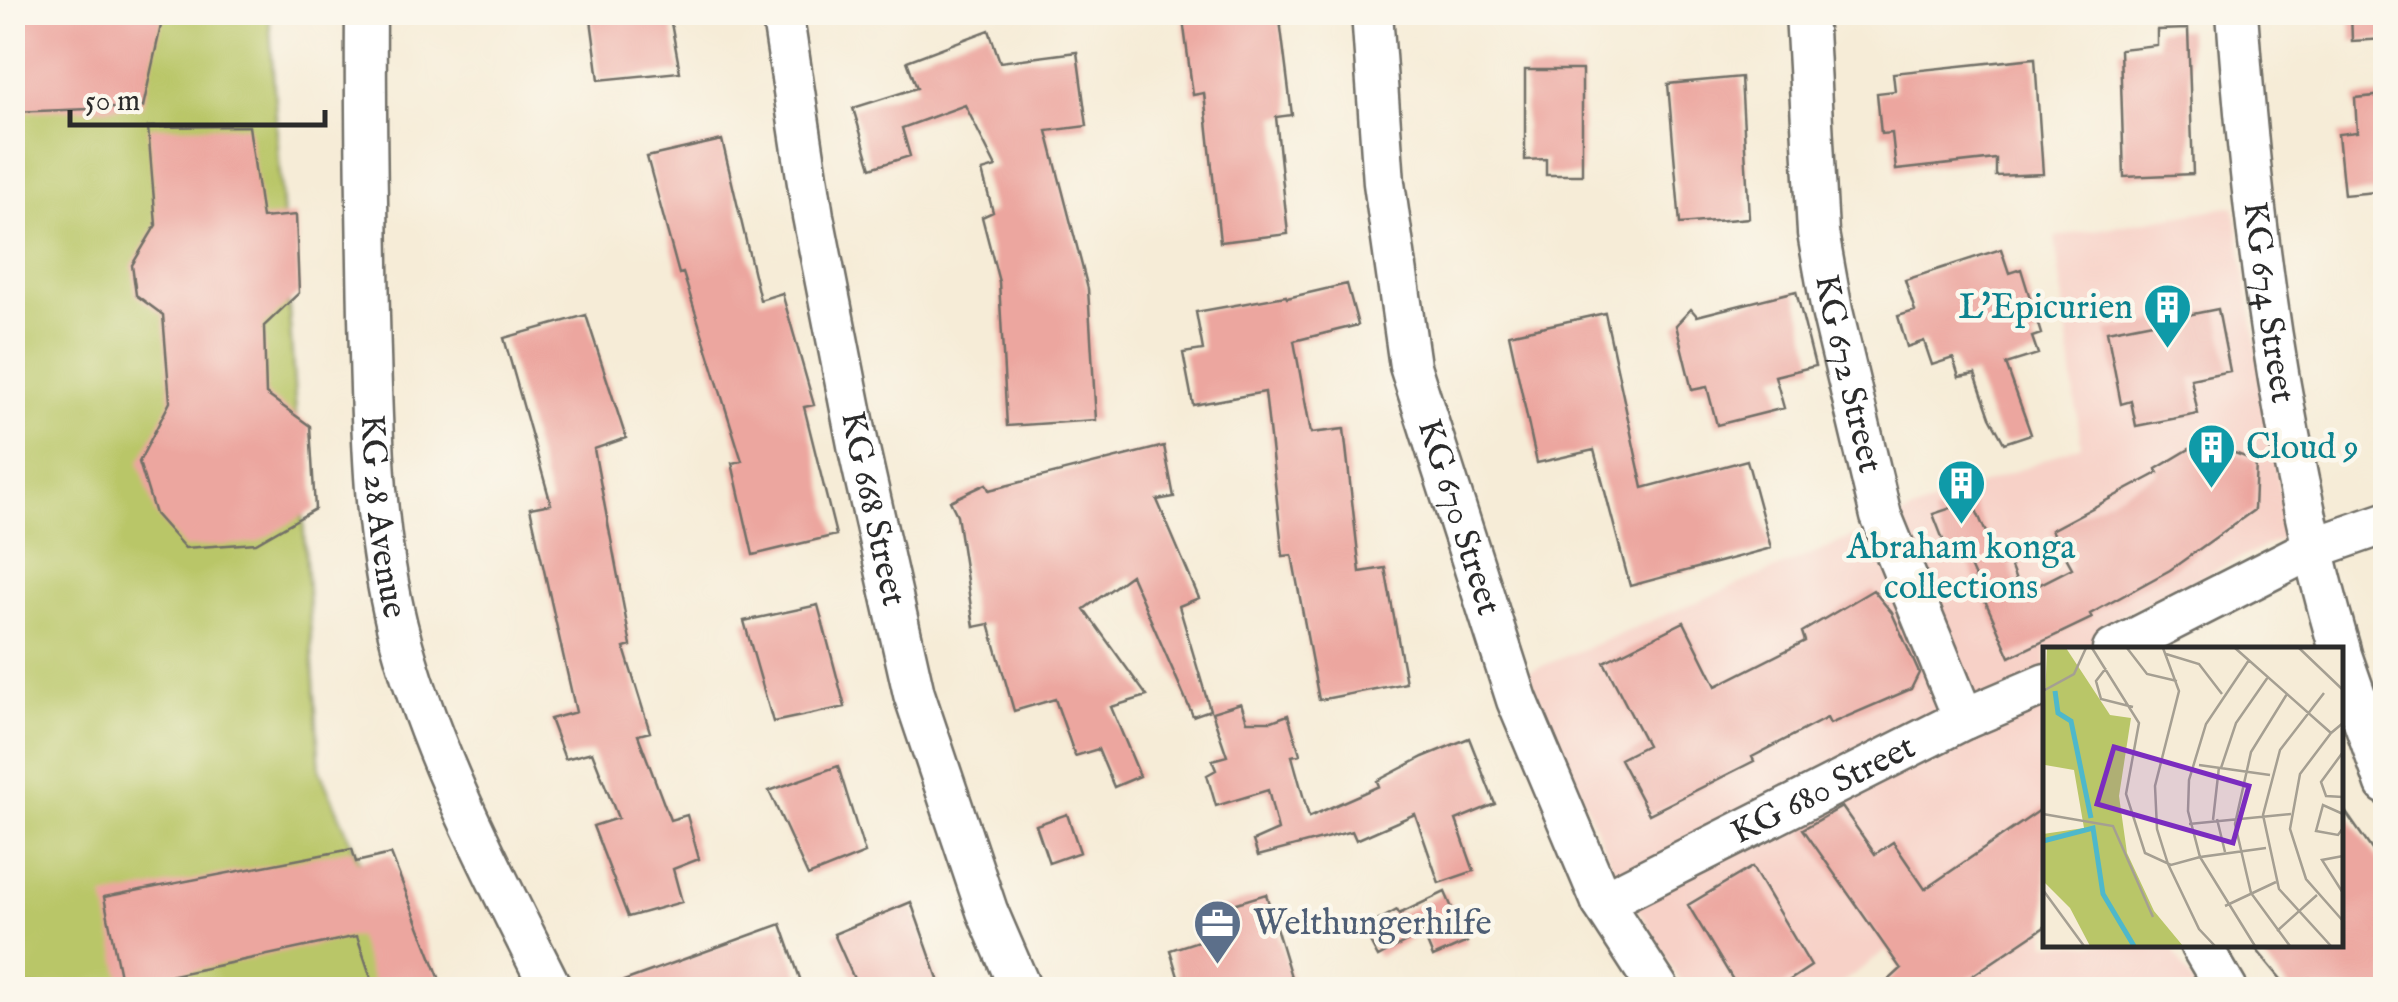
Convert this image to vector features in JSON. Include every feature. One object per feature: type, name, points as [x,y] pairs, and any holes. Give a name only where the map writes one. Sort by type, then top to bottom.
[{"type":"street","name":"KG 28 Avenue","points":[[366,12],[372,438],[379,532],[398,626],[423,710],[500,886],[552,990]]},
{"type":"street","name":"KG 668 Street","points":[[782,12],[813,216],[858,444],[914,694],[987,912],[1021,990]]},
{"type":"street","name":"KG 670 Street","points":[[1372,12],[1384,184],[1410,366],[1517,700],[1602,902],[1659,990]]},
{"type":"street","name":"KG 672 Street","points":[[1806,12],[1818,233],[1832,311],[1881,516],[1964,719]]},
{"type":"street","name":"KG 674 Street","points":[[2237,12],[2246,150],[2274,344],[2310,549],[2339,647]]},
{"type":"street","points":[[2119,647],[2310,549],[2386,523]]},
{"type":"street","name":"KG 674 Street","points":[[2343,660],[2386,784]]},
{"type":"street","name":"KG 680 Street","points":[[1602,902],[1964,719],[2041,696]]},
{"type":"street","points":[[2202,947],[2227,990]]},
{"type":"shaded area","points":[[2234,206],[2287,536],[2112,619],[2129,647],[2043,647],[2043,947],[2171,947],[2196,989],[1938,989],[1889,949],[1833,989],[1685,989],[1612,865],[1528,672],[2081,445],[2055,237]]},
{"type":"green space","points":[[12,13],[269,13],[320,771],[416,989],[13,989]]},
{"type":"building","points":[[12,12],[164,12],[143,107],[12,112]]},
{"type":"building","points":[[590,12],[669,12],[680,72],[599,80]]},
{"type":"building","points":[[1182,12],[1279,12],[1292,115],[1276,117],[1288,234],[1220,242],[1204,93],[1193,95]]},
{"type":"building","points":[[2351,12],[2386,12],[2386,39],[2352,41]]},
{"type":"building","points":[[2188,29],[2193,174],[2124,177],[2120,49],[2157,45],[2157,30]]},
{"type":"building","points":[[989,30],[1000,62],[1077,52],[1087,126],[1047,131],[1088,289],[1096,420],[1007,426],[999,282],[982,217],[993,212],[982,171],[996,167],[965,105],[902,128],[910,156],[871,168],[853,108],[917,88],[907,61]]},
{"type":"building","points":[[2035,58],[2043,174],[1996,176],[1996,159],[1896,170],[1892,133],[1881,134],[1877,93],[1895,91],[1893,73]]},
{"type":"building","points":[[1525,70],[1582,70],[1582,175],[1546,175],[1546,159],[1525,160]]},
{"type":"building","points":[[1741,77],[1749,218],[1680,224],[1668,84]]},
{"type":"building","points":[[2386,95],[2386,191],[2344,195],[2338,134],[2357,132],[2355,98]]},
{"type":"building","points":[[249,126],[262,218],[296,215],[299,293],[264,326],[266,394],[310,426],[315,509],[256,543],[185,548],[155,514],[139,462],[170,402],[163,315],[136,295],[132,265],[156,225],[148,127]]},
{"type":"building","points":[[722,140],[760,300],[782,293],[814,405],[804,407],[836,535],[753,555],[732,463],[742,461],[683,273],[679,274],[647,157]]},
{"type":"building","points":[[2001,249],[2009,273],[2021,269],[2041,334],[2032,337],[2038,354],[2006,364],[2031,434],[2004,443],[1975,374],[1959,377],[1953,358],[1932,365],[1924,341],[1907,347],[1898,316],[1915,311],[1905,280]]},
{"type":"building","points":[[1347,284],[1358,325],[1294,341],[1311,433],[1344,429],[1360,572],[1385,568],[1406,683],[1319,700],[1292,555],[1283,556],[1265,392],[1193,405],[1183,353],[1203,350],[1196,312]]},
{"type":"building","points":[[1796,291],[1815,366],[1775,376],[1784,408],[1717,425],[1707,387],[1692,390],[1676,325],[1691,309],[1697,316]]},
{"type":"building","name":"L'Epicurien","points":[[2218,309],[2230,371],[2191,379],[2198,414],[2136,426],[2131,401],[2121,404],[2107,331]]},
{"type":"building","points":[[1605,313],[1643,488],[1747,460],[1771,548],[1630,586],[1594,450],[1537,463],[1509,334]]},
{"type":"building","points":[[586,315],[626,438],[594,449],[631,646],[624,648],[650,732],[638,735],[670,820],[687,815],[699,859],[673,869],[682,902],[628,917],[593,826],[618,818],[592,752],[565,759],[550,719],[576,712],[530,508],[551,504],[504,338]]},
{"type":"building","points":[[2203,441],[2256,461],[2254,510],[2170,570],[2090,614],[2092,618],[2010,657],[1965,555],[1952,563],[1933,514],[1972,501],[1995,553],[2004,549],[2021,594],[2072,568],[2051,530],[2158,473],[2156,469]]},
{"type":"building","points":[[1164,446],[1174,497],[1157,500],[1199,598],[1179,606],[1210,710],[1193,716],[1131,575],[1084,609],[1147,696],[1111,707],[1140,776],[1114,787],[1098,749],[1075,756],[1055,699],[1014,711],[989,624],[974,627],[957,515],[950,501],[986,484],[989,490]]},
{"type":"building","points":[[1873,590],[1892,613],[1919,673],[1911,689],[1830,724],[1827,718],[1752,757],[1754,761],[1649,814],[1620,759],[1647,745],[1604,662],[1684,622],[1716,686],[1805,641],[1802,632]]},
{"type":"building","points":[[818,605],[845,707],[773,722],[744,621]]},
{"type":"building","points":[[1241,703],[1247,721],[1272,721],[1288,715],[1300,754],[1292,756],[1309,817],[1379,786],[1377,781],[1423,757],[1469,738],[1495,804],[1456,820],[1474,871],[1439,883],[1415,814],[1356,840],[1352,831],[1258,856],[1253,841],[1278,830],[1268,790],[1216,806],[1207,775],[1216,770],[1212,760],[1227,756],[1212,712]]},
{"type":"building","points":[[838,766],[865,853],[808,876],[769,791]]},
{"type":"building","points":[[1842,807],[1875,854],[1893,842],[1925,889],[2043,808],[2043,928],[1951,990],[1878,990],[1901,969],[1803,829]]},
{"type":"building","points":[[2343,808],[2386,870],[2386,990],[2290,990],[2254,947],[2343,947]]},
{"type":"building","points":[[1067,814],[1080,852],[1049,863],[1036,825]]},
{"type":"building","points":[[352,849],[356,862],[391,854],[444,990],[375,990],[357,936],[122,986],[104,897]]},
{"type":"building","points":[[1752,867],[1811,966],[1775,990],[1739,990],[1688,905]]},
{"type":"building","points":[[1445,892],[1467,942],[1433,957],[1423,933],[1378,957],[1363,929],[1397,910],[1399,914]]},
{"type":"building","points":[[1266,894],[1295,990],[1182,990],[1170,950],[1214,936],[1207,912]]},
{"type":"building","points":[[911,902],[942,990],[859,990],[834,934]]},
{"type":"building","points":[[781,924],[804,990],[610,990],[610,986]]},
{"type":"place","name":"L'Epicurien","points":[[2168,350]]},
{"type":"place","name":"Cloud 9","points":[[2211,490]]},
{"type":"place","name":"Abraham konga collections","points":[[1961,526]]},
{"type":"place","name":"Welthungerhilfe","points":[[1218,966]]}]
